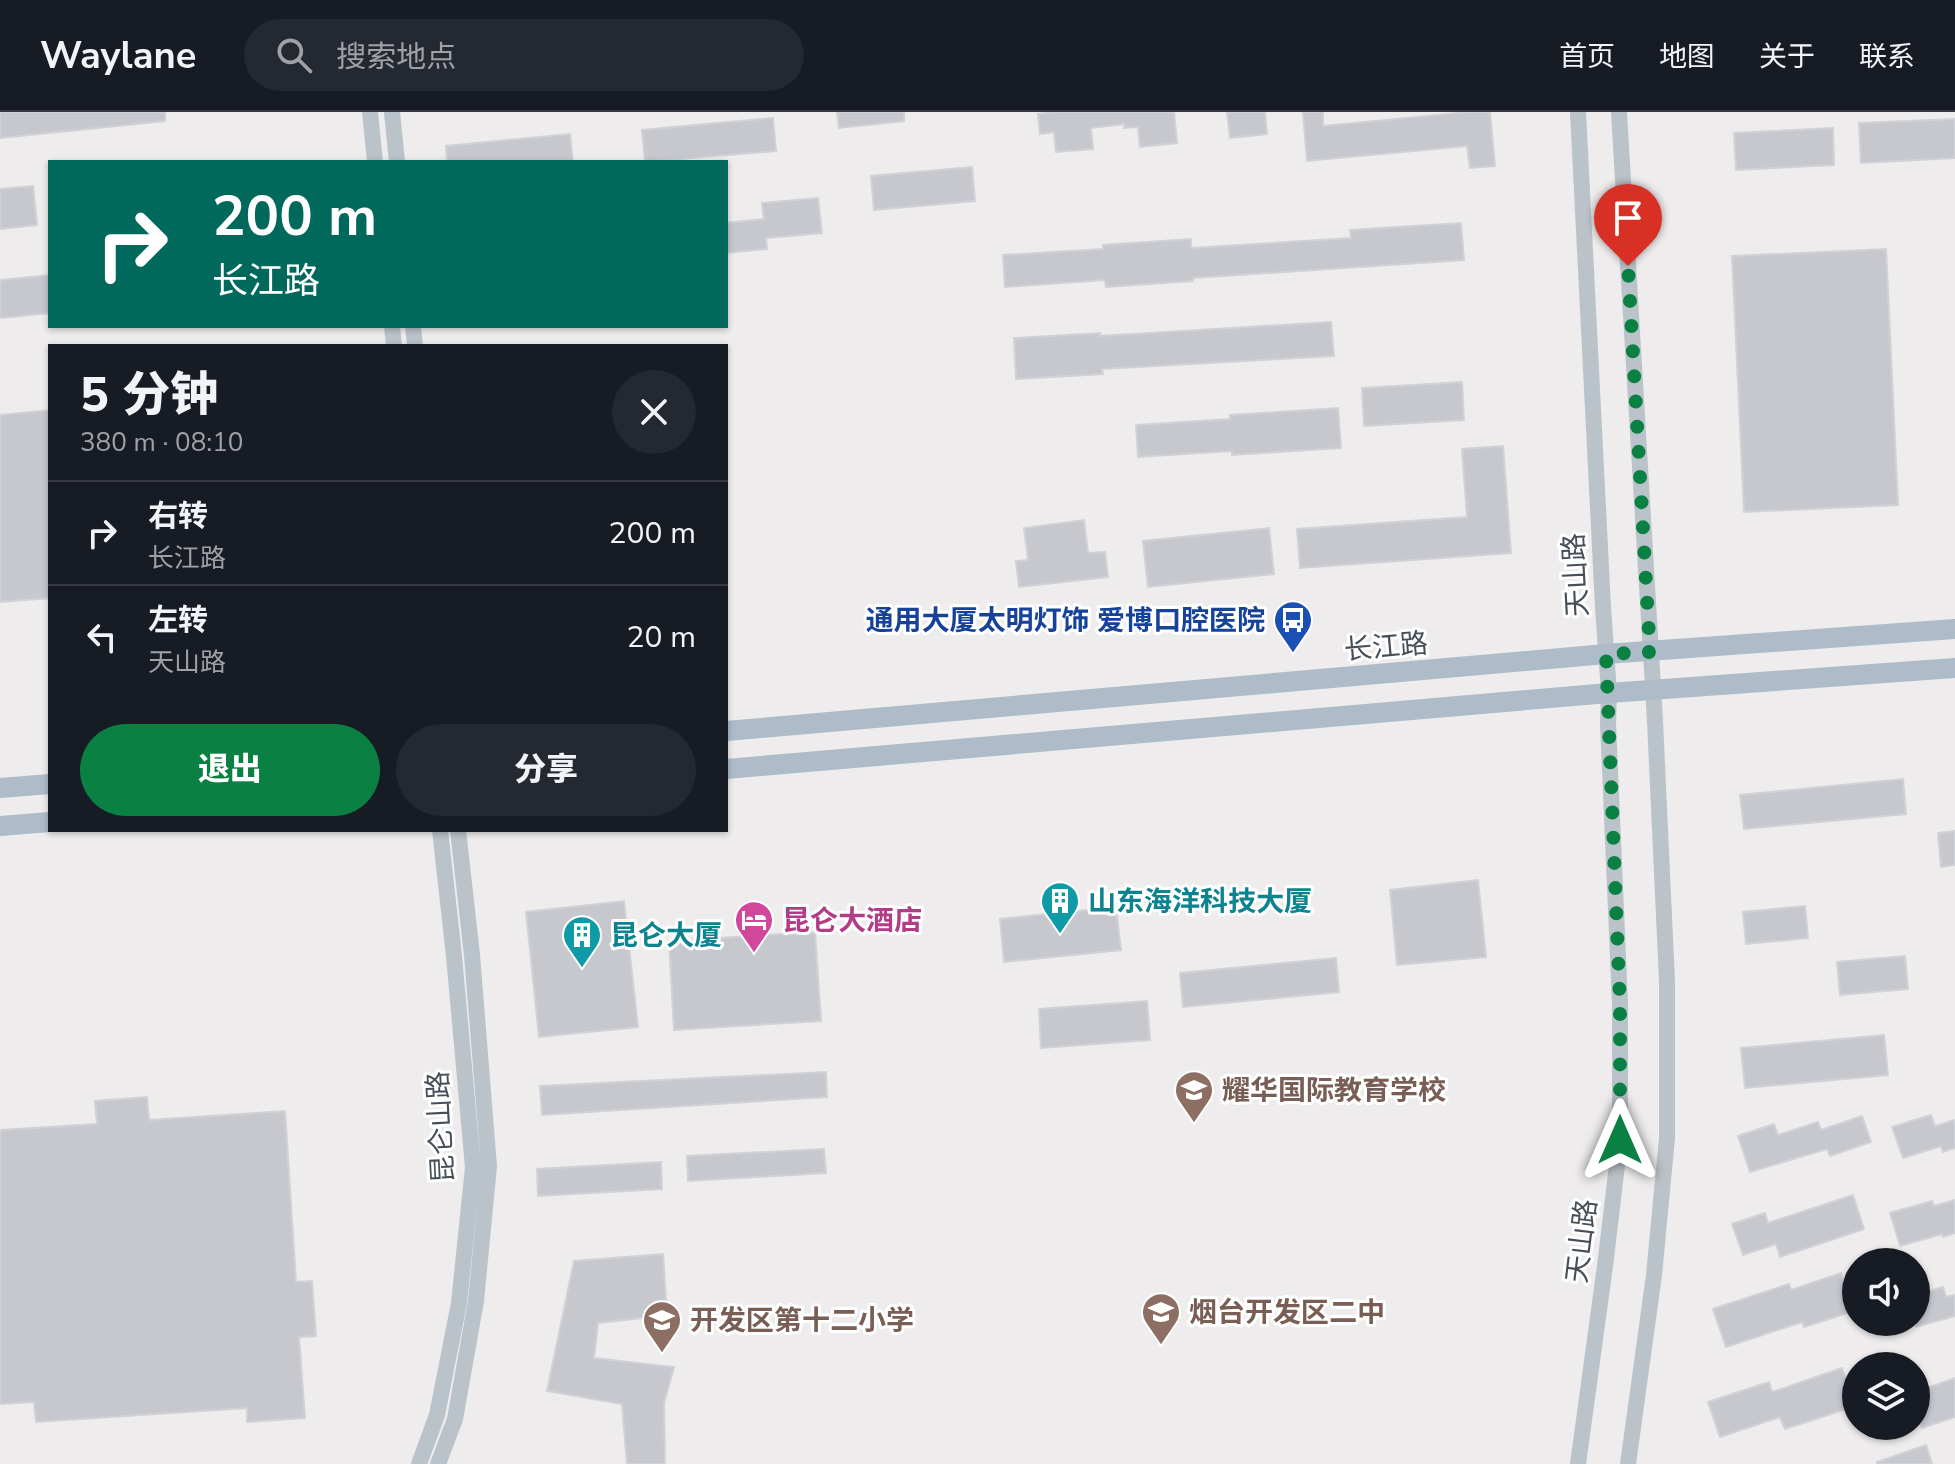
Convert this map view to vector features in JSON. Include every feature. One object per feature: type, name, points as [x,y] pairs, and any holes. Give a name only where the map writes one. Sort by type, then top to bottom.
[{"type":"main road","name":"长江路","points":[[728,731],[1606,654],[1955,629]]},
{"type":"main road","points":[[728,769],[1609,693],[1955,668]]},
{"type":"main road","points":[[0,788],[48,784]]},
{"type":"main road","points":[[0,826],[48,822]]},
{"type":"street","points":[[370,112],[375,160]]},
{"type":"street","points":[[392,112],[397,160]]},
{"type":"street","name":"天山路","points":[[1578,112],[1609,693],[1620,1004],[1620,1140],[1578,1464]]},
{"type":"street","points":[[1619,112],[1667,981],[1667,1138],[1654,1275],[1628,1464]]},
{"type":"street","name":"昆仑山路","points":[[419,1464],[437,1415],[459,1303],[473,1167],[440,832]]},
{"type":"street","name":"昆仑山路","points":[[438,1464],[455,1419],[476,1301],[489,1166],[472,955],[458,832]]},
{"type":"building","points":[[0,112],[165,112],[165,121],[0,138]]},
{"type":"building","points":[[837,112],[904,112],[904,121],[839,128]]},
{"type":"building","points":[[1174,112],[1177,143],[1140,147],[1138,127],[1124,128],[1124,124],[1091,128],[1093,149],[1056,152],[1054,132],[1040,134],[1038,114]]},
{"type":"building","points":[[1227,112],[1265,112],[1267,134],[1230,138]]},
{"type":"building","points":[[1303,112],[1323,112],[1323,126],[1490,112],[1495,166],[1470,168],[1467,146],[1307,161]]},
{"type":"building","points":[[773,118],[776,151],[645,160],[642,130]]},
{"type":"building","points":[[1955,119],[1955,158],[1861,163],[1859,123]]},
{"type":"building","points":[[1833,128],[1834,165],[1736,170],[1734,133]]},
{"type":"building","points":[[570,134],[573,160],[447,160],[446,146]]},
{"type":"building","points":[[972,167],[975,201],[874,210],[871,176]]},
{"type":"building","points":[[33,186],[37,225],[0,229],[0,189]]},
{"type":"building","points":[[818,198],[822,233],[766,238],[767,249],[728,253],[728,223],[764,219],[762,203]]},
{"type":"building","points":[[1461,223],[1464,260],[1193,278],[1193,281],[1106,287],[1105,280],[1005,287],[1003,255],[1103,249],[1103,245],[1191,239],[1191,248],[1351,238],[1350,230]]},
{"type":"building","points":[[1886,249],[1898,505],[1744,512],[1732,256]]},
{"type":"building","points":[[48,275],[48,313],[0,318],[0,280]]},
{"type":"building","points":[[1331,322],[1334,356],[1102,369],[1103,374],[1016,379],[1014,338]]},
{"type":"building","points":[[1462,382],[1464,420],[1364,426],[1362,388]]},
{"type":"building","points":[[1338,408],[1341,448],[1138,457],[1136,425]]},
{"type":"building","points":[[48,410],[48,598],[0,602],[0,415]]},
{"type":"building","points":[[1503,446],[1511,553],[1300,568],[1297,529],[1467,517],[1462,449]]},
{"type":"building","points":[[1084,520],[1088,553],[1105,552],[1108,577],[1019,587],[1016,561],[1028,560],[1024,528]]},
{"type":"building","points":[[1269,528],[1274,574],[1148,587],[1143,541]]},
{"type":"building","points":[[1903,779],[1906,814],[1744,829],[1740,795]]},
{"type":"building","points":[[1955,831],[1955,865],[1941,867],[1938,833]]},
{"type":"building","points":[[1478,880],[1486,957],[1397,965],[1390,890]]},
{"type":"building","name":"昆仑大厦","points":[[624,901],[638,1027],[539,1037],[526,912]]},
{"type":"building","points":[[1805,906],[1808,938],[1746,944],[1743,912]]},
{"type":"building","name":"山东海洋科技大厦","points":[[1116,907],[1121,950],[1004,962],[1000,919]]},
{"type":"building","points":[[815,932],[821,1021],[674,1030],[669,941]]},
{"type":"building","points":[[1905,956],[1908,989],[1840,995],[1837,962]]},
{"type":"building","points":[[1336,958],[1339,992],[1183,1007],[1180,973]]},
{"type":"building","points":[[1147,1001],[1150,1040],[1041,1048],[1039,1009]]},
{"type":"building","points":[[1884,1035],[1888,1075],[1745,1088],[1741,1048]]},
{"type":"building","points":[[826,1072],[827,1097],[542,1115],[540,1086]]},
{"type":"building","points":[[147,1097],[149,1120],[285,1111],[296,1282],[312,1281],[316,1336],[299,1337],[305,1418],[247,1422],[247,1408],[36,1422],[34,1402],[0,1404],[0,1130],[97,1124],[95,1101]]},
{"type":"building","points":[[1931,1115],[1935,1126],[1955,1120],[1955,1148],[1943,1152],[1941,1146],[1903,1158],[1892,1127]]},
{"type":"building","points":[[1862,1116],[1871,1142],[1830,1156],[1827,1149],[1750,1172],[1738,1136],[1774,1124],[1778,1135],[1818,1122],[1821,1130]]},
{"type":"building","points":[[824,1149],[826,1173],[688,1181],[687,1156]]},
{"type":"building","points":[[661,1162],[662,1189],[538,1196],[537,1169]]},
{"type":"building","points":[[1853,1195],[1864,1229],[1780,1257],[1776,1244],[1743,1255],[1732,1224],[1765,1213],[1768,1223]]},
{"type":"building","points":[[1955,1200],[1955,1233],[1900,1246],[1890,1213],[1932,1201],[1934,1206]]},
{"type":"building","points":[[663,1254],[667,1315],[598,1323],[594,1358],[674,1367],[664,1403],[665,1464],[627,1464],[622,1404],[547,1391],[574,1261]]},
{"type":"building","points":[[1841,1273],[1842,1315],[1804,1327],[1802,1322],[1726,1347],[1713,1309],[1789,1284],[1791,1290]]},
{"type":"building","points":[[1943,1287],[1946,1297],[1955,1295],[1955,1316],[1930,1323],[1930,1291]]},
{"type":"building","points":[[1842,1368],[1842,1410],[1785,1429],[1780,1417],[1720,1437],[1708,1402],[1769,1382],[1772,1392]]},
{"type":"building","points":[[1955,1378],[1955,1417],[1930,1425],[1930,1387]]},
{"type":"building","points":[[1926,1445],[1932,1464],[1877,1464],[1877,1462]]},
{"type":"place","name":"通用大厦太明灯饰 爱博口腔医院","points":[[1293,654]]},
{"type":"place","name":"山东海洋科技大厦","points":[[1060,935]]},
{"type":"place","name":"昆仑大酒店","points":[[754,954]]},
{"type":"place","name":"昆仑大厦","points":[[582,969]]},
{"type":"place","name":"耀华国际教育学校","points":[[1194,1124]]},
{"type":"place","name":"烟台开发区二中","points":[[1161,1346]]},
{"type":"place","name":"开发区第十二小学","points":[[662,1354]]},
{"type":"route","points":[[1620,1140],[1620,1004],[1606,654],[1650,652],[1628,266]]}]
